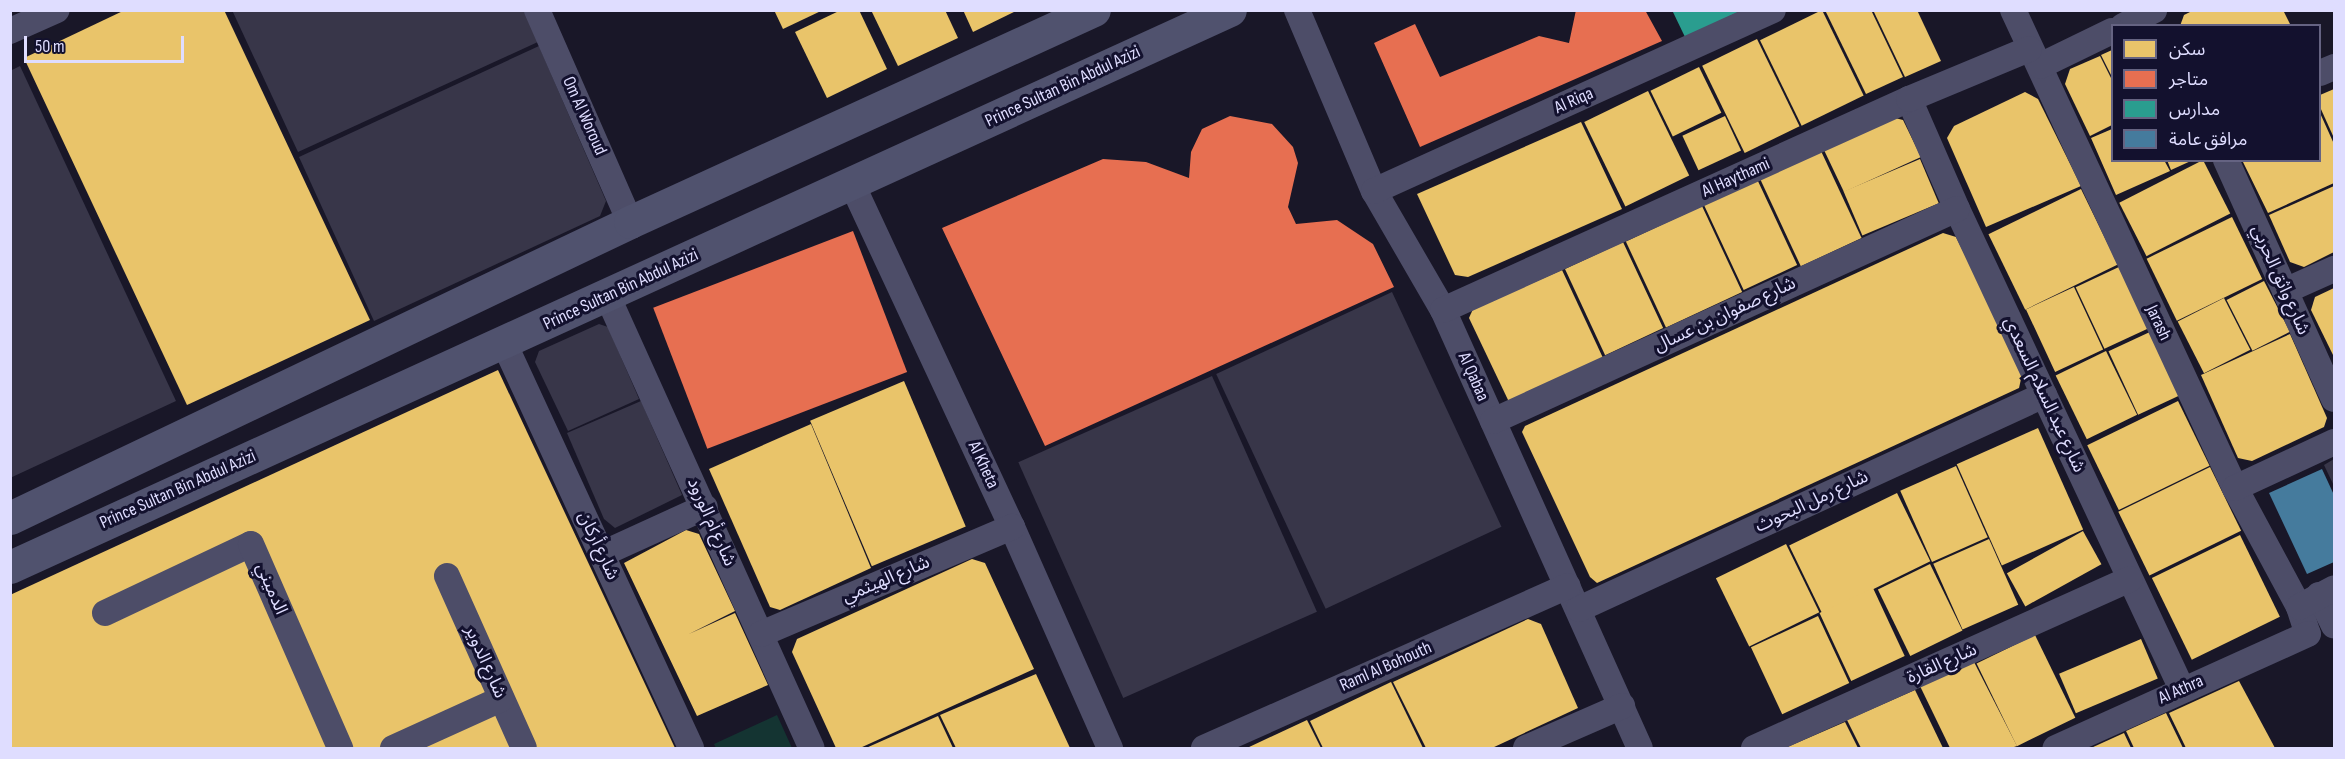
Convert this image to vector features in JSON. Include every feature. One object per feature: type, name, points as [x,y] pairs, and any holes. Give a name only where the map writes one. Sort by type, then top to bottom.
[{"type":"street","points":[[10,31],[57,10]]},
{"type":"street","points":[[10,518],[630,222],[1094,10]]},
{"type":"street","name":"Prince Sultan Bin Abdul Azizi","points":[[10,567],[1230,10]]},
{"type":"street","name":"Al Qabaa","points":[[1297,10],[1374,191],[1443,310],[1641,748]]},
{"type":"street","name":"Al Riqa","points":[[1374,191],[1773,10]]},
{"type":"street","name":"Jarash","points":[[2013,10],[2235,488],[2317,596],[2308,634]]},
{"type":"street","points":[[2127,24],[2154,10],[2161,24]]},
{"type":"street","name":"Om Al Woroud","points":[[546,14],[630,222]]},
{"type":"street","name":"Al Haythami","points":[[1443,310],[1909,99],[2111,31]]},
{"type":"street","name":"شارع عبد السلام السعدي","points":[[1909,99],[1957,209],[2182,689]]},
{"type":"street","name":"شارع واثق الحربي","points":[[2227,162],[2334,399]]},
{"type":"street","name":"Al Kheta","points":[[852,184],[1012,526],[1110,748]]},
{"type":"street","name":"شارع صفوان بن عسال","points":[[1493,421],[1957,209]]},
{"type":"street","points":[[2285,291],[2334,268]]},
{"type":"street","name":"شارع أم الورود","points":[[607,296],[705,507],[812,748]]},
{"type":"street","name":"شارع أركان","points":[[504,343],[691,748]]},
{"type":"street","name":"شارع رمل البحوث","points":[[1579,609],[2044,395]]},
{"type":"street","points":[[2235,488],[2334,442]]},
{"type":"street","points":[[602,554],[705,507]]},
{"type":"street","name":"شارع الهيثمي","points":[[761,634],[1012,526]]},
{"type":"street","name":"الدميني","points":[[105,613],[252,544],[340,748]]},
{"type":"street","name":"شارع الدوير","points":[[447,576],[524,748]]},
{"type":"street","name":"شارع القارة","points":[[1754,748],[2130,579]]},
{"type":"street","name":"Raml Al Bohouth","points":[[1204,748],[1568,586]]},
{"type":"street","points":[[2317,596],[2334,626]]},
{"type":"street","name":"Al Athra","points":[[2055,748],[2308,634]]},
{"type":"street","points":[[393,748],[501,699]]},
{"type":"street","points":[[1526,748],[1622,706]]},
{"type":"green space","points":[[777,715],[792,748],[716,748],[714,744]]},
{"type":"building: سكن","points":[[125,10],[224,10],[370,320],[187,405],[24,58]]},
{"type":"building: سكن","points":[[774,10],[823,10],[783,29]]},
{"type":"building: سكن","points":[[841,10],[859,10],[887,69],[827,98],[795,32]]},
{"type":"building: سكن","points":[[871,10],[945,10],[958,38],[898,66]]},
{"type":"building: سكن","points":[[963,10],[1018,10],[973,32]]},
{"type":"building: سكن","points":[[1822,10],[1864,95],[1802,126],[1760,40]]},
{"type":"building: سكن","points":[[1825,10],[1871,10],[1903,77],[1866,94]]},
{"type":"building: سكن","points":[[1873,10],[1917,10],[1941,61],[1905,77]]},
{"type":"building: سكن","points":[[2194,10],[2283,10],[2290,24],[2181,24],[2184,15]]},
{"type":"building: سكن","points":[[1757,39],[1800,126],[1745,153],[1702,66]]},
{"type":"building: سكن","points":[[2111,50],[2111,75],[2101,55]]},
{"type":"building: سكن","points":[[2100,56],[2111,78],[2111,126],[2090,136],[2065,84],[2070,69]]},
{"type":"building: سكن","points":[[1699,67],[1721,113],[1673,137],[1650,91]]},
{"type":"building: سكن","points":[[2334,89],[2334,138],[2321,109],[2321,95]]},
{"type":"building: سكن","points":[[1648,91],[1689,175],[1625,207],[1584,122]]},
{"type":"building: سكن","points":[[2025,92],[2038,99],[2081,186],[1986,227],[1947,138],[1954,126]]},
{"type":"building: سكن","points":[[2321,115],[2334,144],[2334,183],[2268,213],[2243,162],[2321,162]]},
{"type":"building: سكن","points":[[1725,116],[1741,150],[1698,170],[1682,136]]},
{"type":"building: سكن","points":[[1895,118],[1903,120],[1921,157],[1844,192],[1824,150]]},
{"type":"building: سكن","points":[[1581,122],[1622,209],[1468,277],[1455,275],[1417,194]]},
{"type":"building: سكن","points":[[2111,129],[2111,162],[2165,162],[2170,171],[2116,195],[2091,138]]},
{"type":"building: سكن","points":[[1821,151],[1862,238],[1801,266],[1760,179]]},
{"type":"building: سكن","points":[[1920,159],[1939,203],[1862,236],[1844,191]]},
{"type":"building: سكن","points":[[2168,162],[2189,162],[2171,170]]},
{"type":"building: سكن","points":[[2199,162],[2204,162],[2230,213],[2146,256],[2119,203]]},
{"type":"building: سكن","points":[[1757,179],[1797,265],[1744,290],[1704,204]]},
{"type":"building: سكن","points":[[2334,186],[2334,252],[2304,267],[2290,262],[2269,215]]},
{"type":"building: سكن","points":[[2081,189],[2118,264],[2025,310],[1988,234]]},
{"type":"building: سكن","points":[[1702,206],[1742,292],[1666,328],[1626,241]]},
{"type":"building: سكن","points":[[2232,217],[2262,279],[2177,321],[2147,259]]},
{"type":"building: سكن","points":[[1943,233],[1956,237],[2023,370],[2019,388],[1597,583],[1590,577],[1522,432],[1525,426]]},
{"type":"building: سكن","points":[[1623,242],[1663,328],[1605,355],[1565,269]]},
{"type":"building: سكن","points":[[2121,266],[2150,328],[2104,349],[2076,287]]},
{"type":"building: سكن","points":[[1562,270],[1603,358],[1509,402],[1469,318],[1473,309]]},
{"type":"building: سكن","points":[[2264,281],[2290,332],[2252,351],[2227,300]]},
{"type":"building: سكن","points":[[2074,287],[2103,350],[2055,372],[2026,309]]},
{"type":"building: سكن","points":[[2334,288],[2334,357],[2311,310],[2315,297]]},
{"type":"building: سكن","points":[[2224,298],[2250,350],[2204,373],[2178,322]]},
{"type":"building: سكن","points":[[2152,331],[2182,394],[2138,415],[2108,351]]},
{"type":"building: سكن","points":[[2290,334],[2327,418],[2324,427],[2252,461],[2238,458],[2201,375]]},
{"type":"building: سكن","points":[[2106,351],[2137,415],[2087,439],[2056,376]]},
{"type":"building: سكن","points":[[498,370],[675,748],[10,748],[10,595]]},
{"type":"building: سكن","points":[[904,381],[966,526],[872,566],[810,421]]},
{"type":"building: سكن","points":[[2178,401],[2210,466],[2119,510],[2087,445]]},
{"type":"building: سكن","points":[[811,424],[871,568],[780,610],[770,607],[709,469]]},
{"type":"building: سكن","points":[[2038,428],[2083,529],[2002,566],[1957,464]]},
{"type":"building: سكن","points":[[1956,466],[1988,537],[1932,562],[1900,491]]},
{"type":"building: سكن","points":[[2210,467],[2241,531],[2149,576],[2118,512]]},
{"type":"building: سكن","points":[[1897,493],[1930,561],[1822,614],[1789,546]]},
{"type":"building: سكن","points":[[686,530],[699,534],[735,611],[689,634],[735,613],[768,685],[697,716],[624,563]]},
{"type":"building: سكن","points":[[2083,531],[2101,564],[2025,606],[2007,573]]},
{"type":"building: سكن","points":[[2240,535],[2280,617],[2192,660],[2152,578]]},
{"type":"building: سكن","points":[[1989,539],[2018,605],[1963,630],[1933,564]]},
{"type":"building: سكن","points":[[1786,544],[1819,612],[1749,647],[1716,578]]},
{"type":"building: سكن","points":[[972,559],[985,563],[1034,669],[860,748],[836,748],[792,652],[797,639]]},
{"type":"building: سكن","points":[[1930,564],[1962,631],[1910,656],[1878,589]]},
{"type":"building: سكن","points":[[1873,588],[1905,656],[1851,681],[1820,613]]},
{"type":"building: سكن","points":[[1818,616],[1849,683],[1782,714],[1751,647]]},
{"type":"building: سكن","points":[[1528,619],[1541,624],[1578,708],[1492,748],[1426,748],[1393,682]]},
{"type":"building: سكن","points":[[2035,635],[2075,718],[2017,746],[1977,663]]},
{"type":"building: سكن","points":[[2141,639],[2158,679],[2076,713],[2059,674]]},
{"type":"building: سكن","points":[[1974,662],[2017,746],[2011,748],[1950,748],[1920,686]]},
{"type":"building: سكن","points":[[1036,674],[1070,748],[956,748],[940,715]]},
{"type":"building: سكن","points":[[2239,681],[2275,748],[2186,748],[2169,713]]},
{"type":"building: سكن","points":[[1391,682],[1423,748],[1323,748],[1310,721]]},
{"type":"building: سكن","points":[[1915,690],[1943,748],[1861,748],[1847,720]]},
{"type":"building: سكن","points":[[2166,713],[2183,748],[2134,748],[2126,731]]},
{"type":"building: سكن","points":[[938,716],[953,748],[866,748]]},
{"type":"building: سكن","points":[[1307,720],[1321,748],[1247,748]]},
{"type":"building: سكن","points":[[1845,722],[1858,748],[1785,748]]},
{"type":"building: سكن","points":[[2124,733],[2131,748],[2091,748]]},
{"type":"building: متاجر","points":[[1576,10],[1645,10],[1662,41],[1420,147],[1374,43],[1415,24],[1440,77],[1539,36],[1569,43]]},
{"type":"building: متاجر","points":[[1230,116],[1272,124],[1293,147],[1298,163],[1288,207],[1296,224],[1337,220],[1373,244],[1394,287],[1045,446],[942,228],[1103,159],[1146,162],[1189,178],[1191,152],[1202,129]]},
{"type":"building: متاجر","points":[[853,231],[907,372],[707,449],[653,308]]},
{"type":"building: مدارس","points":[[1672,10],[1743,10],[1685,37]]},
{"type":"building: مرافق عامة","points":[[2322,469],[2334,495],[2334,562],[2307,574],[2269,493]]},
{"type":"building: أخرى","points":[[232,10],[526,10],[540,41],[298,152]]},
{"type":"building: أخرى","points":[[539,46],[606,201],[600,216],[374,321],[299,157]]},
{"type":"building: أخرى","points":[[20,66],[176,401],[10,478],[10,71]]},
{"type":"building: أخرى","points":[[1392,292],[1501,527],[1326,609],[1216,374]]},
{"type":"building: أخرى","points":[[599,324],[608,327],[639,399],[568,431],[535,362],[539,351]]},
{"type":"building: أخرى","points":[[1212,376],[1317,612],[1123,698],[1018,462]]},
{"type":"building: أخرى","points":[[641,401],[682,495],[615,528],[604,519],[567,433]]},
{"type":"building: أخرى","points":[[2334,459],[2334,486],[2324,465]]}]
